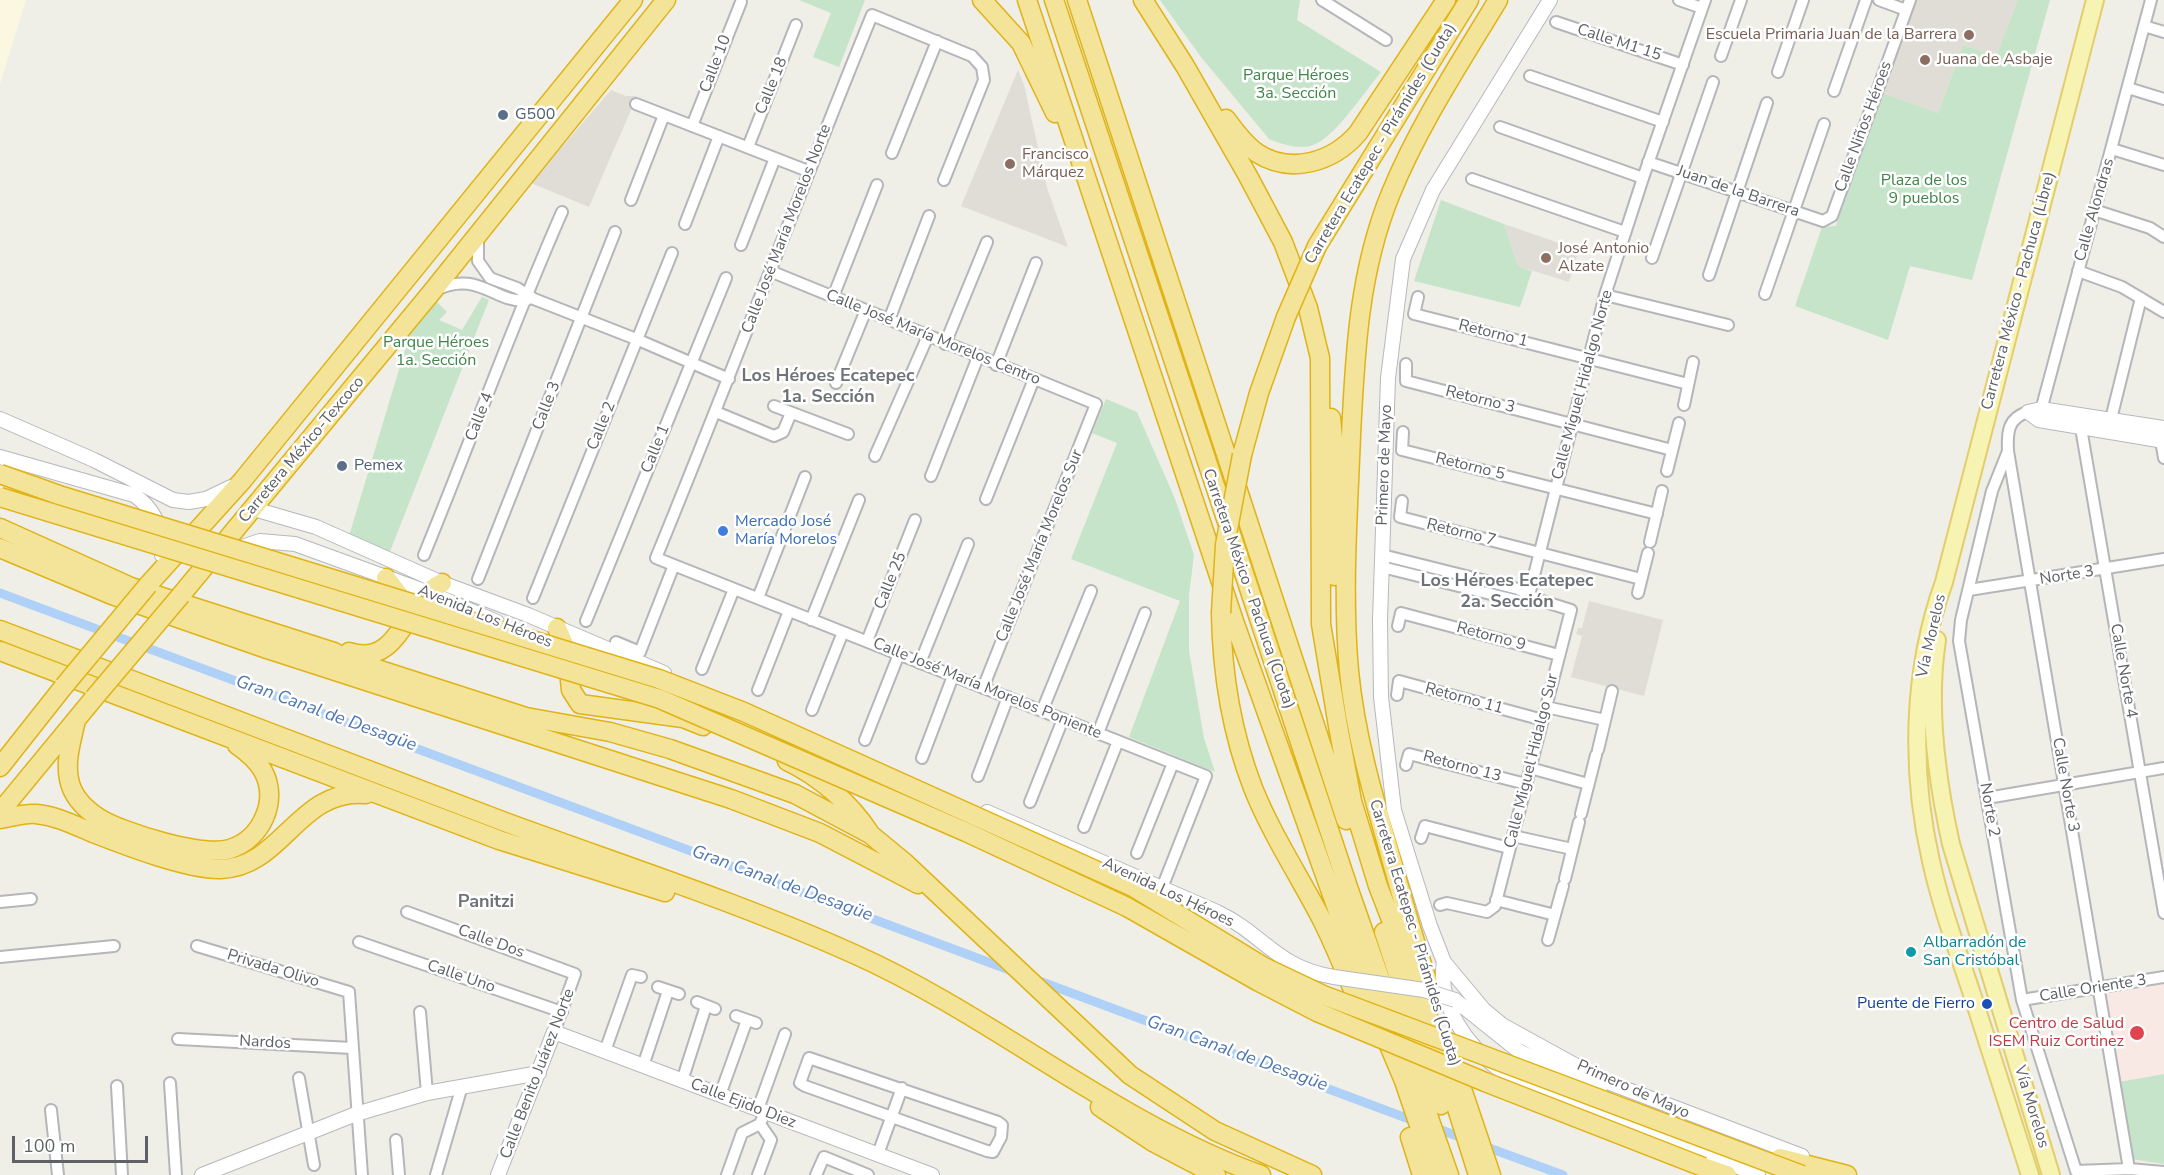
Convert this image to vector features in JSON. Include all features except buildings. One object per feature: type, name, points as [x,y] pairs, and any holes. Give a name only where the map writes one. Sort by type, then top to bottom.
[{"type":"highway","points":[[597,44],[617,0]]},
{"type":"highway","name":"Carretera México-Texcoco","points":[[0,767],[152,581],[242,481],[633,0]]},
{"type":"highway","name":"Carretera México-Texcoco","points":[[0,812],[254,509],[666,0]]},
{"type":"highway","points":[[647,22],[680,0]]},
{"type":"highway","points":[[982,0],[1021,42],[1089,183]]},
{"type":"highway","points":[[1027,0],[1235,624],[1369,998],[1405,1082]]},
{"type":"highway","name":"Carretera México - Pachuca (Cuota)","points":[[1054,0],[1349,890],[1405,1082],[1460,1162]]},
{"type":"highway","name":"Carretera México - Pachuca (Cuota)","points":[[1077,0],[1452,1100],[1460,1162],[1449,1175]]},
{"type":"highway","points":[[1143,0],[1185,66],[1283,242],[1308,308],[1331,417],[1335,459],[1334,617],[1338,660],[1358,782],[1383,862],[1402,904]]},
{"type":"highway","points":[[1185,66],[1239,136],[1258,153],[1281,163],[1311,163],[1340,150],[1358,133],[1446,0]]},
{"type":"highway","name":"Carretera Ecatepec - Pirámides (Cuota)","points":[[1460,1162],[1405,1082],[1322,920],[1284,852],[1253,788],[1228,703],[1222,654],[1221,613],[1225,545],[1242,455],[1259,393],[1286,317],[1317,246],[1468,0]]},
{"type":"highway","name":"Carretera Ecatepec - Pirámides (Cuota)","points":[[1460,1162],[1452,1100],[1371,793],[1355,719],[1349,672],[1347,578],[1355,361],[1365,274],[1390,194],[1421,129],[1498,0]]},
{"type":"highway","points":[[1320,360],[1321,624],[1336,716],[1352,801],[1378,886],[1425,1007],[1452,1100]]},
{"type":"highway","points":[[0,474],[58,495],[637,672],[744,712],[1133,887],[1264,967],[1323,995],[1802,1175]]},
{"type":"highway","points":[[0,497],[660,699],[966,832],[1117,902],[1317,1012],[1485,1082],[1703,1167],[1725,1168]]},
{"type":"highway","points":[[0,528],[131,587],[334,652],[346,659],[507,711],[581,719],[795,794],[870,834],[904,862],[1072,1023],[1130,1075],[1215,1131],[1312,1175]]},
{"type":"highway","points":[[0,548],[112,595],[256,645],[731,799],[820,833],[935,893]]},
{"type":"highway","points":[[386,578],[396,589],[403,603],[403,628]]},
{"type":"highway","points":[[334,652],[346,651],[362,656],[376,653],[394,640],[435,588]]},
{"type":"highway","points":[[557,628],[567,651],[571,690],[581,719]]},
{"type":"highway","points":[[0,630],[473,810],[723,900],[854,955],[936,994],[1102,1097],[1173,1135],[1261,1175]]},
{"type":"highway","points":[[0,651],[499,840],[681,897],[723,900]]},
{"type":"highway","points":[[581,719],[579,684],[585,673],[595,668],[608,667]]},
{"type":"highway","points":[[581,719],[604,708],[683,718],[790,762],[814,777],[857,815],[870,834]]},
{"type":"highway","points":[[76,720],[68,761],[68,778],[74,794],[85,807],[116,826],[194,850],[212,852],[238,845],[258,829],[266,814],[269,792],[263,771],[251,756],[224,735]]},
{"type":"highway","points":[[0,819],[33,814],[51,816],[108,839],[165,857],[205,868],[221,869],[252,860],[267,851],[301,817],[330,798],[357,793],[376,795]]},
{"type":"highway","points":[[1017,1045],[1098,1106],[1153,1142],[1216,1175]]},
{"type":"highway","points":[[1466,1049],[1552,1072],[1780,1158],[1848,1175]]},
{"type":"highway","points":[[1436,1175],[1460,1162]]},
{"type":"highway","name":"Carretera Ecatepec - Pirámides (Cuota)","points":[[1422,1175],[1460,1162]]},
{"type":"main road","name":"Primero de Mayo","points":[[1550,0],[1433,190],[1403,259],[1388,378],[1382,561],[1381,697],[1394,810],[1430,926],[1444,962],[1484,1010],[1502,1025],[1602,1080],[1848,1175]]},
{"type":"main road","name":"Carretera México - Pachuca (Libre)","points":[[1944,582],[2095,0]]},
{"type":"main road","points":[[2036,414],[2111,419],[2163,437]]},
{"type":"main road","points":[[2036,414],[2081,428],[2163,437]]},
{"type":"main road","points":[[0,419],[94,460],[173,500],[189,502],[206,499],[219,495],[242,481]]},
{"type":"main road","points":[[0,457],[134,495],[151,510],[161,531],[162,547],[152,581]]},
{"type":"main road","name":"Avenida Los Héroes","points":[[254,509],[316,527],[435,588],[567,651],[684,696],[757,711]]},
{"type":"main road","name":"Avenida Los Héroes","points":[[213,556],[260,541],[295,544],[386,578],[435,588],[557,628],[757,711],[1229,918],[1284,961],[1307,972],[1424,990],[1455,1000],[1520,1052],[1570,1074]]},
{"type":"main road","name":"Vía Morelos","points":[[1944,582],[1934,611],[1921,678],[1917,733],[1920,792],[1931,862],[2030,1175]]},
{"type":"main road","name":"Vía Morelos","points":[[1944,582],[1935,650],[1934,735],[1940,793],[1954,858],[2052,1175]]},
{"type":"main road","points":[[0,751],[24,735]]},
{"type":"main road","name":"Primero de Mayo","points":[[1444,962],[1441,978],[1444,996],[1459,1026],[1479,1052],[1501,1071],[1548,1094],[1725,1168],[1758,1175]]},
{"type":"main road","name":"Calle Ejido Diez","points":[[554,1032],[720,1095],[761,1115],[854,1145],[932,1175]]},
{"type":"main road","name":"Calle Benito Juárez Norte","points":[[498,1175],[554,1032]]},
{"type":"main road","points":[[202,1175],[356,1114],[427,1093],[539,1073]]},
{"type":"main road","points":[[1570,1074],[1602,1080]]},
{"type":"main road","points":[[1570,1074],[1725,1168]]},
{"type":"street","points":[[1322,0],[1386,40]]},
{"type":"street","points":[[1679,0],[1704,4]]},
{"type":"street","points":[[1721,56],[1741,0]]},
{"type":"street","points":[[1778,72],[1803,0]]},
{"type":"street","points":[[1834,91],[1866,0]]},
{"type":"street","points":[[1879,0],[1908,5]]},
{"type":"street","name":"Calle Alondras","points":[[2036,414],[2078,271],[2151,0]]},
{"type":"street","name":"Calle 10","points":[[692,126],[741,2]]},
{"type":"street","name":"Calle Miguel Hidalgo Norte","points":[[1528,597],[1605,295],[1642,178],[1704,4]]},
{"type":"street","name":"Calle Niños Héroes","points":[[1828,220],[1834,211],[1908,5]]},
{"type":"street","name":"Calle José María Morelos Norte","points":[[656,558],[729,379],[808,171],[872,15],[972,56],[982,67],[984,80],[944,180]]},
{"type":"street","name":"Calle M1 15","points":[[1556,22],[1683,65]]},
{"type":"street","name":"Calle 18","points":[[748,147],[796,25]]},
{"type":"street","points":[[2144,26],[2164,32]]},
{"type":"street","points":[[892,153],[937,41]]},
{"type":"street","points":[[1530,76],[1663,122]]},
{"type":"street","points":[[1652,258],[1713,82]]},
{"type":"street","points":[[2128,88],[2164,99]]},
{"type":"street","points":[[1709,275],[1767,103]]},
{"type":"street","points":[[636,104],[808,171]]},
{"type":"street","points":[[631,200],[664,115]]},
{"type":"street","points":[[1765,294],[1824,124]]},
{"type":"street","points":[[1500,127],[1642,178]]},
{"type":"street","points":[[685,224],[719,136]]},
{"type":"street","points":[[2112,148],[2164,165]]},
{"type":"street","points":[[741,245],[775,158]]},
{"type":"street","name":"Juan de la Barrera","points":[[1648,162],[1823,221],[1828,220]]},
{"type":"street","points":[[1472,179],[1625,232]]},
{"type":"street","points":[[833,297],[877,185]]},
{"type":"street","points":[[2094,210],[2150,228],[2164,237]]},
{"type":"street","name":"Calle 4","points":[[424,555],[562,212]]},
{"type":"street","points":[[889,320],[929,216]]},
{"type":"street","points":[[480,232],[476,255],[483,272]]},
{"type":"street","name":"Calle 3","points":[[478,579],[615,232]]},
{"type":"street","points":[[945,344],[987,242]]},
{"type":"street","name":"Calle 2","points":[[533,598],[672,254]]},
{"type":"street","points":[[996,365],[1036,262]]},
{"type":"street","points":[[476,285],[472,274],[478,270],[528,298]]},
{"type":"street","name":"Calle José María Morelos Centro","points":[[770,271],[1096,404]]},
{"type":"street","points":[[2078,271],[2122,287],[2164,312]]},
{"type":"street","name":"Calle 1","points":[[586,621],[726,278]]},
{"type":"street","points":[[431,293],[456,284],[476,285],[528,298],[636,339],[729,379]]},
{"type":"street","points":[[1605,295],[1728,325]]},
{"type":"street","name":"Retorno 1","points":[[1418,297],[1414,314],[1589,358]]},
{"type":"street","points":[[2111,419],[2141,298]]},
{"type":"street","points":[[836,382],[866,310]]},
{"type":"street","points":[[875,456],[928,336]]},
{"type":"street","points":[[931,476],[978,357]]},
{"type":"street","points":[[1589,358],[1688,384]]},
{"type":"street","points":[[1684,405],[1693,363]]},
{"type":"street","name":"Retorno 3","points":[[1406,364],[1406,381],[1572,424]]},
{"type":"street","points":[[986,499],[1034,380]]},
{"type":"street","name":"Calle José María Morelos Sur","points":[[984,688],[1096,404]]},
{"type":"street","points":[[774,406],[848,434]]},
{"type":"street","points":[[716,412],[774,435],[783,432],[791,412]]},
{"type":"street","name":"Calle Norte 3","points":[[2036,414],[2015,417],[2009,427],[2008,451],[2129,1169]]},
{"type":"street","points":[[1667,471],[1678,423]]},
{"type":"street","points":[[1572,424],[1672,450]]},
{"type":"street","name":"Calle Norte 4","points":[[2081,428],[2164,914]]},
{"type":"street","name":"Retorno 5","points":[[1403,432],[1402,450],[1556,489]]},
{"type":"street","points":[[2163,437],[2164,458]]},
{"type":"street","name":"Norte 2","points":[[2008,451],[1992,491],[1961,620],[1959,641],[2022,1000],[2073,1167],[2080,1172],[2129,1169]]},
{"type":"street","points":[[758,598],[805,477]]},
{"type":"street","points":[[1556,489],[1657,514]]},
{"type":"street","points":[[1638,592],[1662,491]]},
{"type":"street","points":[[811,620],[859,500]]},
{"type":"street","name":"Retorno 7","points":[[1402,501],[1400,517],[1539,553]]},
{"type":"street","name":"Calle 25","points":[[867,641],[915,520]]},
{"type":"street","points":[[920,663],[968,544]]},
{"type":"street","points":[[1539,553],[1641,579]]},
{"type":"street","name":"Calle José María Morelos Poniente","points":[[656,558],[1206,776],[1161,888]]},
{"type":"street","name":"Norte 3","points":[[1969,590],[2164,559]]},
{"type":"street","points":[[1382,561],[1528,597]]},
{"type":"street","points":[[616,642],[640,652],[674,565]]},
{"type":"street","points":[[702,669],[734,589]]},
{"type":"street","points":[[1042,711],[1091,591]]},
{"type":"street","name":"Calle Miguel Hidalgo Sur","points":[[1440,905],[1447,903],[1487,912],[1492,911],[1496,900],[1571,610],[1528,597]]},
{"type":"street","points":[[758,690],[789,611]]},
{"type":"street","points":[[1098,733],[1145,613]]},
{"type":"street","name":"Retorno 9","points":[[1398,626],[1401,613],[1559,655]]},
{"type":"street","points":[[812,710],[843,632]]},
{"type":"street","points":[[865,740],[899,654]]},
{"type":"street","points":[[922,758],[953,676]]},
{"type":"street","name":"Retorno 11","points":[[1397,695],[1399,681],[1543,720]]},
{"type":"street","points":[[1548,939],[1612,691]]},
{"type":"street","points":[[978,776],[1008,697]]},
{"type":"street","points":[[1546,707],[1605,720]]},
{"type":"street","points":[[1030,802],[1063,719]]},
{"type":"street","points":[[1084,827],[1118,741]]},
{"type":"street","name":"Retorno 13","points":[[1406,765],[1409,754],[1526,784]]},
{"type":"street","points":[[1137,853],[1173,763]]},
{"type":"street","points":[[1530,768],[1588,784]]},
{"type":"street","points":[[1987,798],[2164,768]]},
{"type":"street","points":[[1421,838],[1425,826],[1509,848]]},
{"type":"street","points":[[1513,836],[1572,849]]},
{"type":"street","points":[[0,902],[31,899]]},
{"type":"street","points":[[1496,900],[1555,915]]},
{"type":"street","name":"Calle Dos","points":[[407,912],[575,974]]},
{"type":"street","name":"Calle Uno","points":[[359,942],[562,1012]]},
{"type":"street","points":[[0,957],[114,946]]},
{"type":"street","name":"Privada Olivo","points":[[197,946],[349,992],[352,1048]]},
{"type":"street","name":"Calle Benito Juárez Norte","points":[[554,1032],[575,974]]},
{"type":"street","points":[[605,1052],[632,975],[641,977]]},
{"type":"street","name":"Calle Oriente 3","points":[[2022,1000],[2164,977]]},
{"type":"street","points":[[643,1066],[668,991]]},
{"type":"street","points":[[682,1081],[706,1006]]},
{"type":"street","points":[[420,1012],[427,1093]]},
{"type":"street","points":[[720,1095],[746,1020]]},
{"type":"street","points":[[727,1175],[742,1133],[761,1115],[785,1035]]},
{"type":"street","name":"Nardos","points":[[178,1039],[352,1048]]},
{"type":"street","points":[[352,1048],[362,1175]]},
{"type":"street","points":[[808,1058],[816,1058],[902,1088],[998,1122],[1002,1125],[1001,1137],[993,1152],[891,1118],[800,1083],[808,1058]]},
{"type":"street","points":[[299,1078],[314,1165]]},
{"type":"street","points":[[170,1083],[176,1175]]},
{"type":"street","points":[[117,1086],[122,1175]]},
{"type":"street","points":[[436,1175],[462,1086]]},
{"type":"street","points":[[878,1154],[902,1088]]},
{"type":"street","points":[[51,1110],[58,1175]]},
{"type":"street","points":[[758,1175],[771,1140],[761,1115]]},
{"type":"street","points":[[396,1140],[399,1175]]},
{"type":"street","points":[[846,1164],[854,1145]]},
{"type":"street","points":[[816,1175],[824,1157],[846,1164],[868,1175]]},
{"type":"street","points":[[2129,1169],[2164,1172]]},
{"type":"shaded area","points":[[0,0],[26,0],[0,84]]},
{"type":"shaded area","points":[[1914,0],[2018,0],[1996,56],[1963,45],[1938,113],[1882,93]]},
{"type":"shaded area","name":"Francisco Márquez","points":[[1018,70],[1024,85],[1047,188],[1068,247],[961,206]]},
{"type":"shaded area","points":[[611,90],[626,96],[637,96],[589,207],[531,183]]},
{"type":"shaded area","name":"José Antonio Alzate","points":[[1504,224],[1579,250],[1569,282],[1518,266]]},
{"type":"shaded area","points":[[1589,601],[1663,620],[1644,696],[1571,677],[1582,636],[1576,634],[1578,628],[1582,628]]},
{"type":"shaded area","name":"Centro de Salud ISEM Ruiz Cortinez","points":[[2164,982],[2164,1074],[2119,1082],[2103,993]]},
{"type":"green space","points":[[799,0],[865,0],[839,67],[813,57],[831,13]]},
{"type":"green space","name":"Parque Héroes 3a. Sección","points":[[1160,0],[1300,0],[1297,20],[1381,72],[1338,125],[1319,142],[1300,147],[1279,143],[1269,139],[1201,57]]},
{"type":"green space","name":"Plaza de los 9 pueblos","points":[[2018,0],[2050,0],[1972,280],[1910,266],[1888,340],[1795,306],[1822,227],[1836,226],[1882,93],[1938,113],[1963,45],[1996,56]]},
{"type":"green space","points":[[1441,200],[1504,224],[1518,266],[1532,271],[1520,307],[1414,281]]},
{"type":"green space","name":"Parque Héroes 1a. Sección","points":[[482,297],[489,300],[389,554],[349,536],[410,333],[429,308],[437,302],[447,312],[439,320],[462,330]]},
{"type":"green space","points":[[1106,399],[1137,412],[1175,499],[1194,555],[1189,595],[1189,651],[1204,738],[1215,772],[1129,737],[1180,601],[1071,559],[1117,443],[1092,433]]},
{"type":"green space","points":[[2164,1074],[2164,1164],[2131,1159],[2119,1082]]},
{"type":"waterway","name":"Gran Canal de Desagüe","points":[[0,593],[1012,971]]},
{"type":"waterway","name":"Gran Canal de Desagüe","points":[[1034,979],[1417,1122]]},
{"type":"waterway","name":"Gran Canal de Desagüe","points":[[1433,1127],[1468,1140]]},
{"type":"waterway","name":"Gran Canal de Desagüe","points":[[1481,1145],[1563,1175]]},
{"type":"place","name":"Escuela Primaria Juan de la Barrera","points":[[1969,35]]},
{"type":"place","name":"Juana de Asbaje","points":[[1925,60]]},
{"type":"place","name":"G500","points":[[503,115]]},
{"type":"place","name":"Francisco Márquez","points":[[1010,164]]},
{"type":"place","name":"José Antonio Alzate","points":[[1546,258]]},
{"type":"place","name":"Pemex","points":[[342,466]]},
{"type":"place","name":"Mercado José María Morelos","points":[[723,531]]},
{"type":"place","name":"Albarradón de San Cristóbal","points":[[1911,952]]},
{"type":"place","name":"Puente de Fierro","points":[[1987,1004]]},
{"type":"place","name":"Centro de Salud ISEM Ruiz Cortinez","points":[[2137,1033]]},
{"type":"district","name":"Los Héroes Ecatepec 1a. Sección","points":[[828,388]]},
{"type":"district","name":"Los Héroes Ecatepec 2a. Sección","points":[[1507,592]]},
{"type":"district","name":"Panitzi","points":[[486,903]]}]
